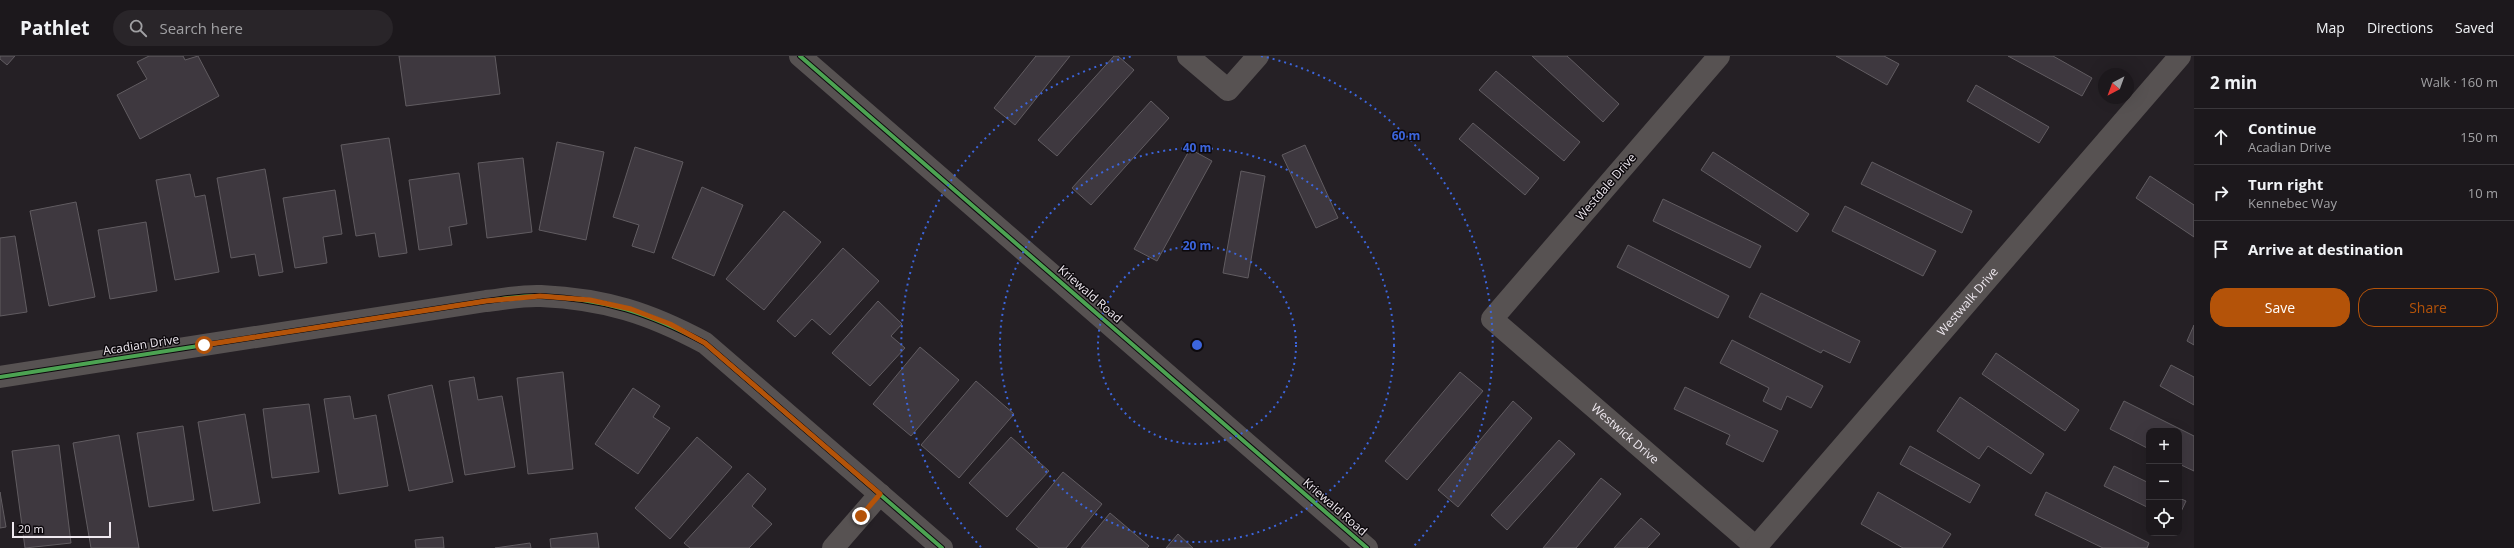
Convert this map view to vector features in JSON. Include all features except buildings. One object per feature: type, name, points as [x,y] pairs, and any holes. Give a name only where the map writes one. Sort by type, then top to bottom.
[{"type":"street","name":"Kriewald Road","points":[[800,56],[1367,548]]},
{"type":"street","points":[[1188,56],[1228,90],[1258,56]]},
{"type":"street","name":"Westdale Drive","points":[[1492,319],[1719,56]]},
{"type":"street","name":"Westwalk Drive","points":[[1757,548],[2180,56]]},
{"type":"street","name":"Acadian Drive","points":[[0,377],[486,301],[540,296],[590,300],[631,309],[670,324],[705,343],[942,548]]},
{"type":"street","name":"Westwick Drive","points":[[1492,319],[1757,548]]},
{"type":"street","points":[[833,548],[880,494]]},
{"type":"cycle path","points":[[800,56],[1367,548]]},
{"type":"cycle path","points":[[0,377],[507,298],[541,296],[586,300],[626,309],[665,323],[705,343],[942,548]]},
{"type":"route","points":[[204,345],[486,301],[540,296],[590,300],[631,309],[670,324],[705,343],[880,494],[861,516]]}]
